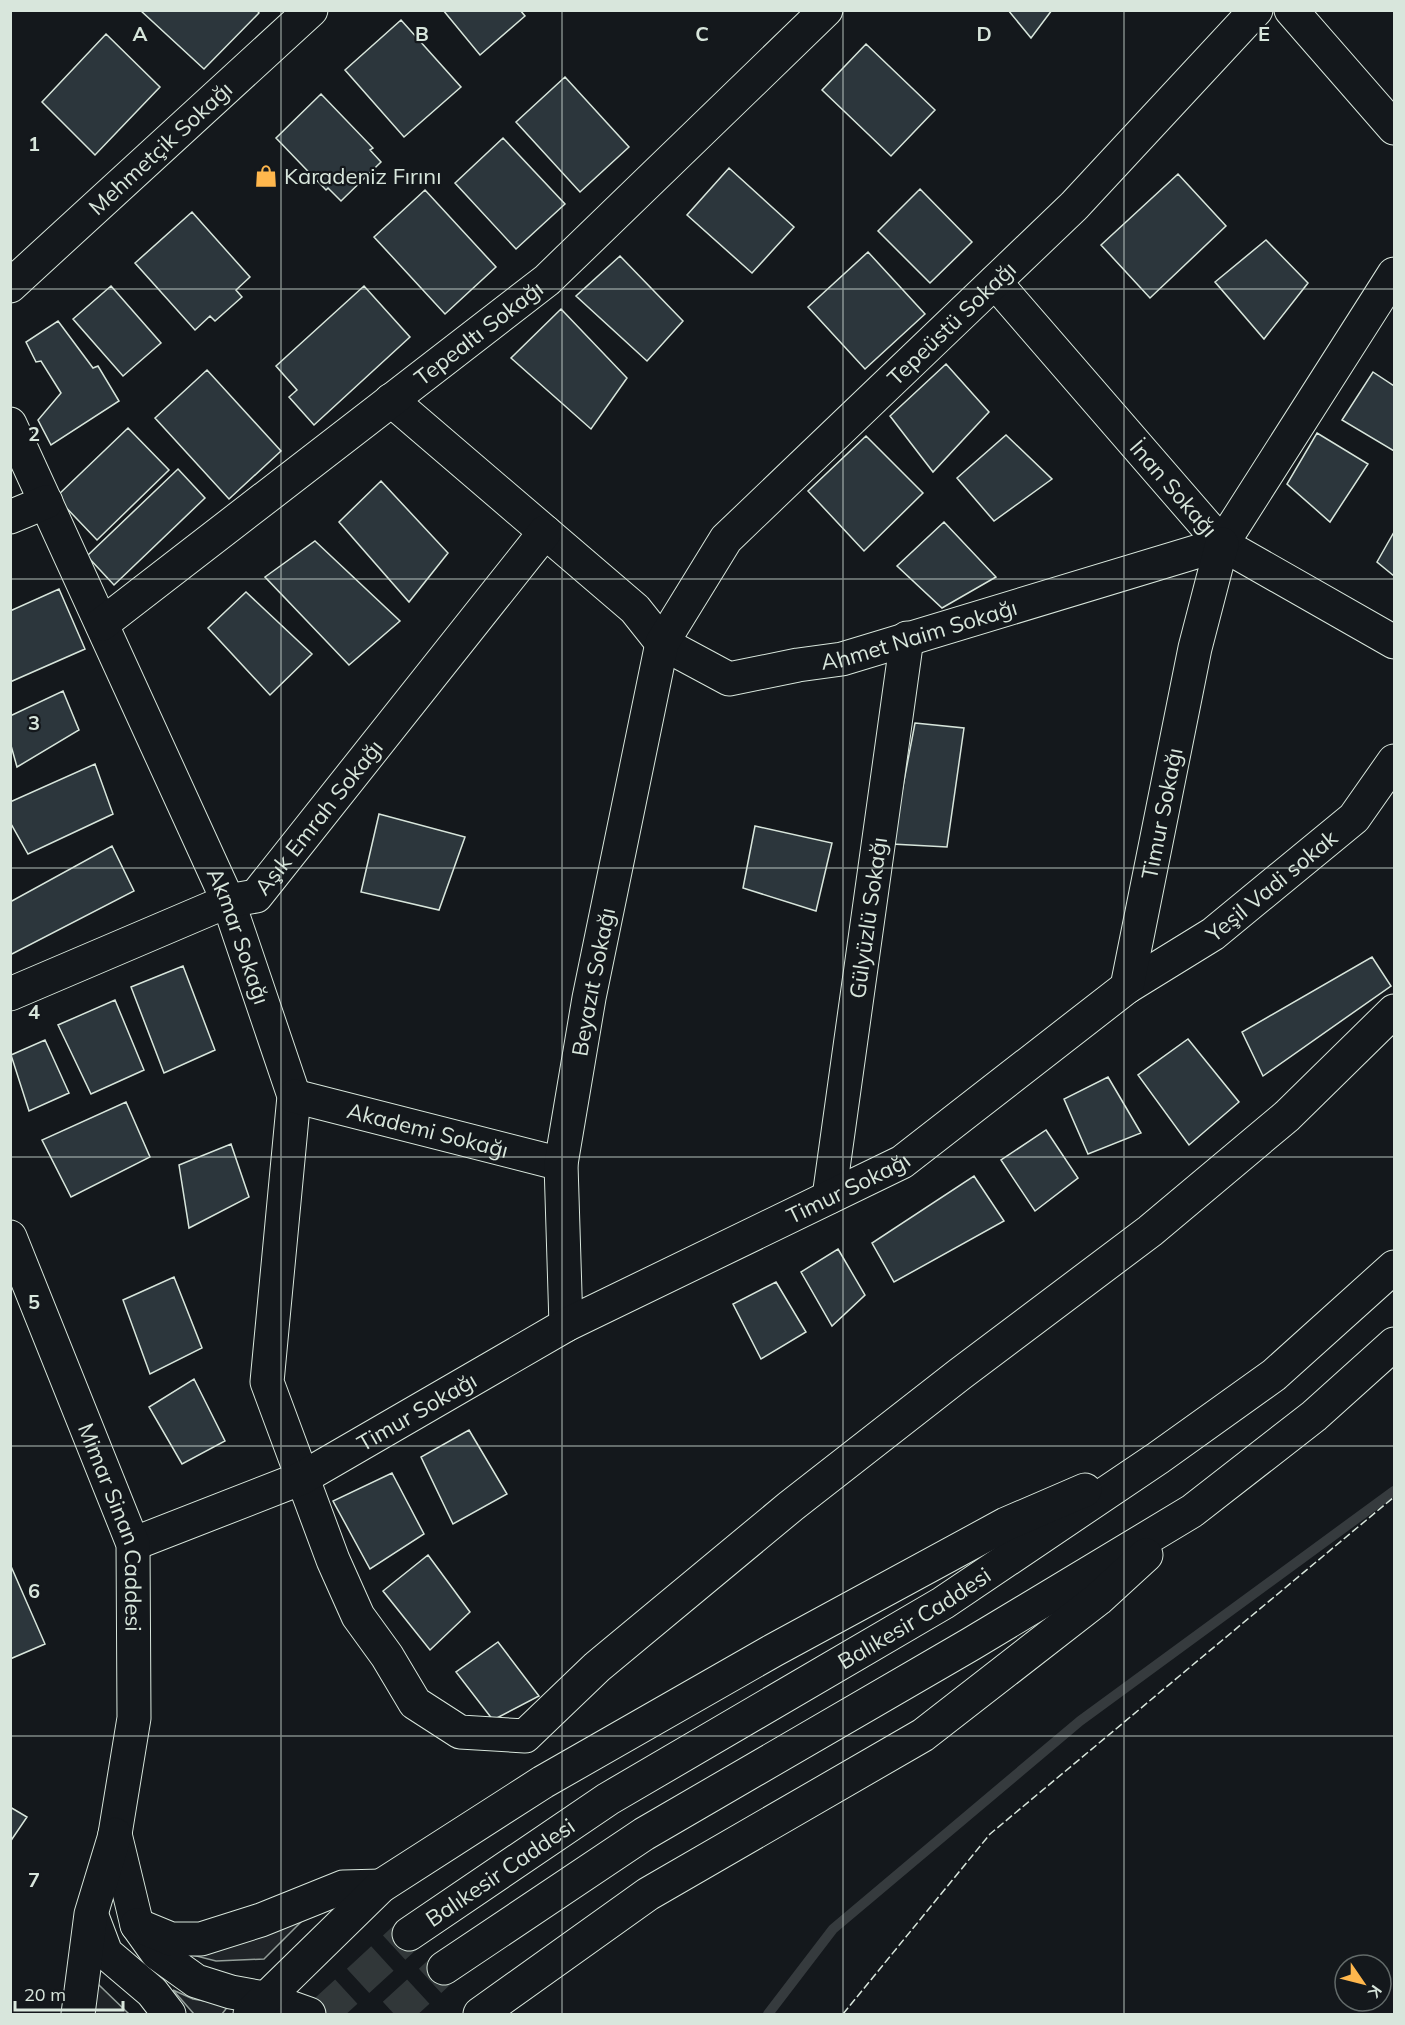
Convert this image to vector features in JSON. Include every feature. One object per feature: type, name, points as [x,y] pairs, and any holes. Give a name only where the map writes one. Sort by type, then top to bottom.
[{"type":"street","name":"Mehmetçik Sokağı","points":[[10,286],[311,10]]},
{"type":"street","name":"Tepealtı Sokağı","points":[[102,624],[547,280],[826,10]]},
{"type":"street","name":"Tepeüstü Sokağı","points":[[662,643],[726,538],[1074,206],[1256,10]]},
{"type":"street","points":[[1291,10],[1395,128]]},
{"type":"street","points":[[1222,544],[1395,274]]},
{"type":"street","name":"İnan Sokağı","points":[[995,282],[1222,544],[1395,642]]},
{"type":"street","name":"Ahmet Naim Sokağı","points":[[391,400],[635,609],[662,643],[729,679],[842,659],[1222,544]]},
{"type":"street","name":"Akmar Sokağı","points":[[10,424],[228,901],[294,1096],[267,1382],[302,1478],[358,1616],[387,1656],[415,1703],[460,1732],[525,1736],[597,1667],[790,1506],[1150,1231],[1287,1116],[1395,1011]]},
{"type":"street","points":[[10,517],[46,502]]},
{"type":"street","name":"Aşık Emrah Sokağı","points":[[10,994],[228,901],[256,896],[544,532]]},
{"type":"street","name":"Timur Sokağı","points":[[133,1544],[302,1478],[566,1325],[902,1162],[1127,987],[1195,648],[1222,544]]},
{"type":"street","name":"Gülyüzlü Sokağı","points":[[829,1197],[907,638]]},
{"type":"street","name":"Beyazıt Sokağı","points":[[566,1325],[561,1164],[589,998],[662,643]]},
{"type":"street","name":"Yeşil Vadi sokak","points":[[1127,987],[1213,934],[1354,818],[1395,761]]},
{"type":"street","name":"Akademi Sokağı","points":[[294,1096],[561,1164]]},
{"type":"street","name":"Mimar Sinan Caddesi","points":[[10,1237],[133,1544],[134,1718],[115,1834],[91,1914],[78,2014]]},
{"type":"street","name":"Balıkesir Caddesi","points":[[409,1934],[608,1799],[943,1603],[1158,1458],[1274,1375],[1395,1267]]},
{"type":"street","points":[[480,2014],[648,1894],[923,1736],[1098,1599],[1192,1511],[1314,1416],[1395,1344]]},
{"type":"street","points":[[257,2006],[381,1886],[543,1782],[774,1650],[1006,1524],[1158,1458]]},
{"type":"street","points":[[444,1968],[644,1834],[971,1644],[1192,1511]]},
{"type":"street","points":[[115,1834],[137,1925],[157,1953],[196,1981],[231,1992],[257,2006],[309,2014]]},
{"type":"street","points":[[137,1925],[171,1939],[201,1939],[261,1920],[343,1887],[381,1886]]},
{"type":"street","points":[[91,1914],[106,1953],[152,1992],[168,2014]]},
{"type":"shaded area","points":[[316,1907],[264,1959],[216,1961],[196,1956],[263,1933]]},
{"type":"shaded area","points":[[96,1979],[99,1985],[129,2014],[89,2014]]},
{"type":"shaded area","points":[[173,1990],[193,1999],[229,2005],[222,2014],[194,2014]]},
{"type":"building","points":[[140,10],[257,10],[259,13],[204,69]]},
{"type":"building","points":[[443,10],[520,10],[525,16],[480,55]]},
{"type":"building","points":[[1008,10],[1052,10],[1031,38]]},
{"type":"building","points":[[401,20],[461,87],[404,137],[345,70]]},
{"type":"building","points":[[106,34],[160,87],[95,155],[42,102]]},
{"type":"building","points":[[866,44],[935,110],[891,156],[822,90]]},
{"type":"building","points":[[565,77],[629,147],[580,192],[516,122]]},
{"type":"building","points":[[321,94],[373,148],[370,150],[381,162],[341,201],[328,188],[326,190],[276,138]]},
{"type":"building","points":[[503,138],[565,204],[516,249],[455,183]]},
{"type":"building","points":[[729,168],[794,227],[752,273],[687,215]]},
{"type":"building","points":[[1178,174],[1226,226],[1150,298],[1101,245]]},
{"type":"building","points":[[920,189],[972,242],[930,283],[878,231]]},
{"type":"building","points":[[425,190],[496,267],[445,314],[374,237]]},
{"type":"building","points":[[192,212],[250,277],[236,290],[242,297],[215,321],[210,316],[195,330],[135,263]]},
{"type":"building","points":[[1266,240],[1308,283],[1264,339],[1215,282]]},
{"type":"building","points":[[868,252],[925,314],[865,369],[808,307]]},
{"type":"building","points":[[620,256],[683,321],[647,361],[576,296]]},
{"type":"building","points":[[111,286],[161,343],[123,376],[73,319]]},
{"type":"building","points":[[364,286],[410,337],[314,425],[289,397],[297,390],[276,366]]},
{"type":"building","points":[[561,309],[627,378],[591,429],[511,358]]},
{"type":"building","points":[[58,321],[93,368],[98,366],[119,401],[51,445],[38,420],[61,393],[41,361],[36,362],[26,342]]},
{"type":"building","points":[[946,364],[989,412],[933,472],[890,416]]},
{"type":"building","points":[[207,370],[281,451],[229,499],[155,418]]},
{"type":"building","points":[[1373,372],[1394,386],[1394,451],[1342,420]]},
{"type":"building","points":[[128,428],[169,470],[97,540],[56,497]]},
{"type":"building","points":[[1317,433],[1368,464],[1330,522],[1287,484]]},
{"type":"building","points":[[1006,435],[1052,479],[994,521],[957,478]]},
{"type":"building","points":[[866,436],[923,493],[864,551],[808,491]]},
{"type":"building","points":[[178,469],[205,498],[114,585],[87,556]]},
{"type":"building","points":[[381,481],[448,553],[409,602],[339,522]]},
{"type":"building","points":[[944,522],[996,577],[942,608],[897,566]]},
{"type":"building","points":[[1394,532],[1394,576],[1377,562]]},
{"type":"building","points":[[315,541],[400,621],[349,665],[265,577]]},
{"type":"building","points":[[59,589],[85,649],[10,682],[10,611]]},
{"type":"building","points":[[246,592],[312,654],[270,695],[208,628]]},
{"type":"building","points":[[63,691],[79,730],[17,767],[10,742],[10,716]]},
{"type":"building","points":[[915,723],[964,728],[947,847],[892,844]]},
{"type":"building","points":[[95,764],[113,814],[28,854],[10,822],[10,802]]},
{"type":"building","points":[[379,814],[465,837],[439,910],[361,892]]},
{"type":"building","points":[[755,826],[832,843],[816,911],[743,888]]},
{"type":"building","points":[[112,846],[134,891],[10,955],[10,902]]},
{"type":"building","points":[[1372,957],[1391,986],[1263,1076],[1242,1032]]},
{"type":"building","points":[[183,966],[215,1050],[164,1073],[131,987]]},
{"type":"building","points":[[115,1000],[144,1070],[91,1094],[58,1025]]},
{"type":"building","points":[[1188,1039],[1239,1102],[1189,1145],[1138,1075]]},
{"type":"building","points":[[45,1040],[69,1093],[29,1111],[11,1055]]},
{"type":"building","points":[[1108,1077],[1141,1133],[1088,1154],[1064,1099]]},
{"type":"building","points":[[126,1102],[150,1157],[71,1197],[42,1140]]},
{"type":"building","points":[[1046,1130],[1078,1178],[1035,1211],[1001,1160]]},
{"type":"building","points":[[231,1144],[249,1197],[189,1228],[179,1165]]},
{"type":"building","points":[[974,1176],[1004,1221],[894,1282],[872,1243]]},
{"type":"building","points":[[838,1249],[865,1295],[832,1326],[801,1272]]},
{"type":"building","points":[[174,1277],[202,1348],[150,1374],[123,1300]]},
{"type":"building","points":[[776,1282],[806,1332],[761,1359],[733,1304]]},
{"type":"building","points":[[194,1379],[225,1441],[182,1464],[149,1407]]},
{"type":"building","points":[[469,1430],[507,1494],[453,1524],[421,1457]]},
{"type":"building","points":[[392,1473],[424,1534],[370,1569],[333,1501]]},
{"type":"building","points":[[428,1555],[470,1612],[430,1650],[383,1591]]},
{"type":"building","points":[[10,1564],[45,1644],[10,1659]]},
{"type":"building","points":[[498,1642],[539,1696],[493,1720],[456,1672]]},
{"type":"building","points":[[10,1807],[27,1817],[10,1842]]},
{"type":"waterway","points":[[768,2014],[833,1929],[1080,1721],[1394,1491]]},
{"type":"tunnel","points":[[322,2014],[409,1934]]},
{"type":"tunnel","points":[[394,2014],[444,1968]]},
{"type":"fence","points":[[843,2014],[990,1834],[1394,1497]]},
{"type":"place","name":"Karadeniz Fırını","points":[[266,176]]}]
